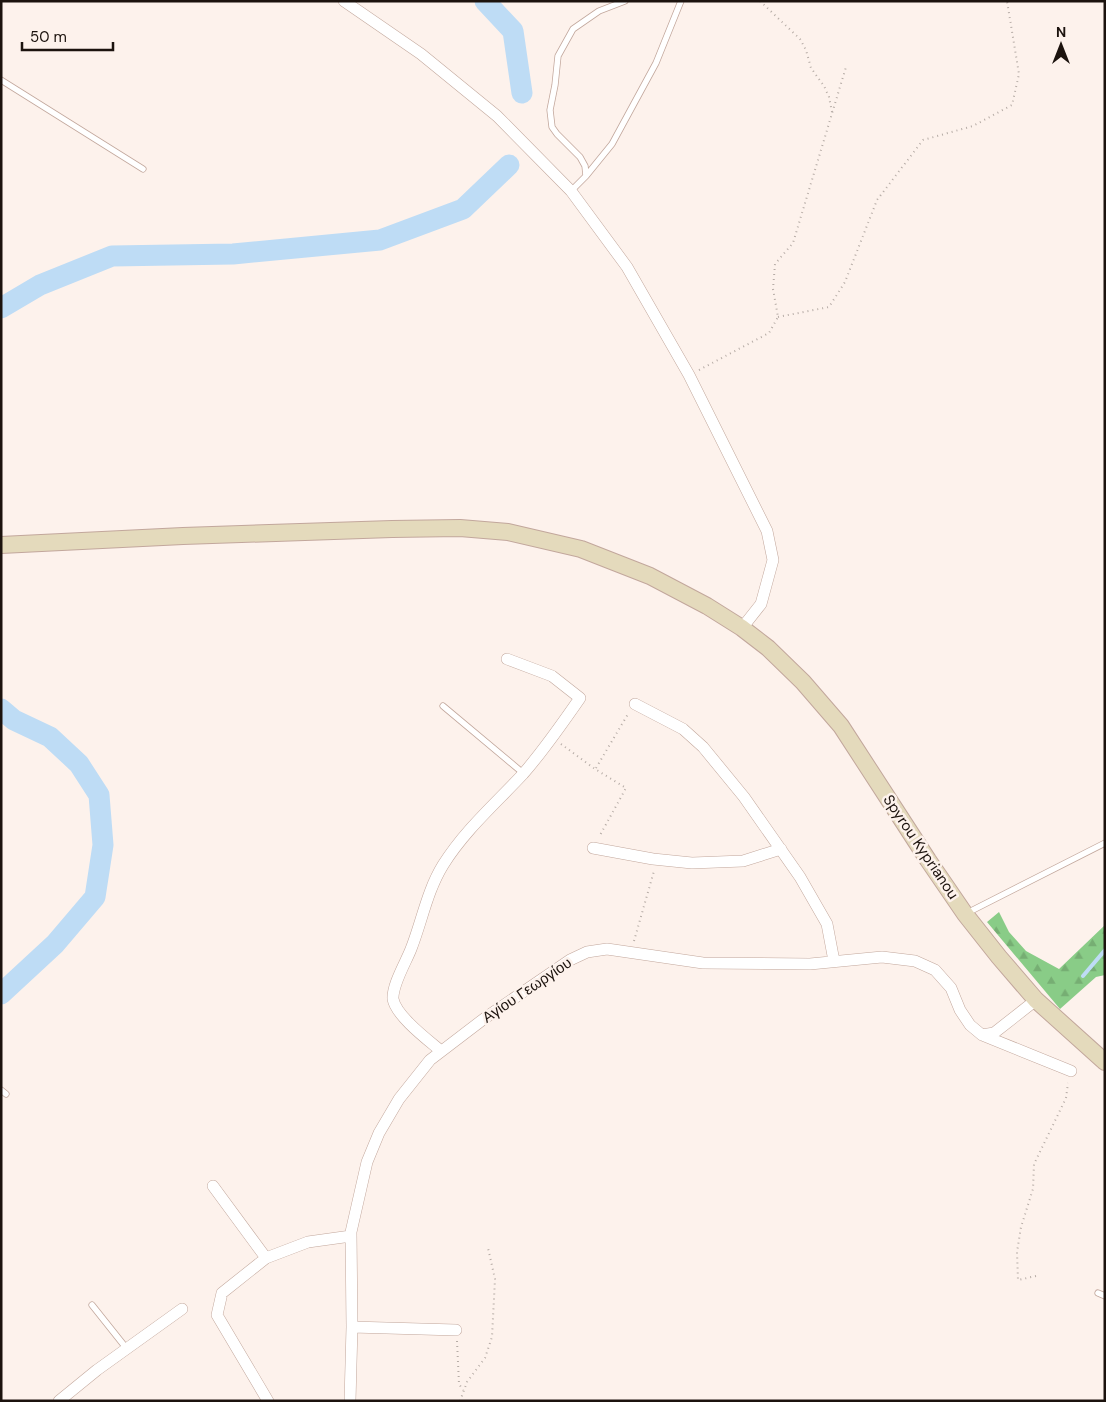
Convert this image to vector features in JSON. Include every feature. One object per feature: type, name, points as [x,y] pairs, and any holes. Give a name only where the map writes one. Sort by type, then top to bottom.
[{"type":"street","points":[[344,1],[421,54],[497,116],[571,191],[628,267],[689,375],[767,531],[773,560],[761,604],[742,628]]},
{"type":"street","name":"Spyrou Kyprianou","points":[[1,545],[183,536],[402,528],[460,528],[508,532],[581,549],[618,563],[707,606],[742,628],[768,648],[803,682],[841,726],[928,860],[965,914],[999,957],[1036,1000],[1105,1062]]},
{"type":"street","points":[[441,1051],[423,1037],[398,1012],[393,1000],[393,991],[412,948],[428,894],[442,866],[461,839],[553,738],[580,698],[552,676],[508,658]]},
{"type":"street","points":[[635,704],[683,729],[703,747],[744,797],[800,877],[826,924],[834,961]]},
{"type":"street","points":[[593,848],[658,859],[692,862],[743,861],[781,849]]},
{"type":"street","name":"Αγίου Γεωργίου","points":[[350,1401],[352,1327],[351,1232],[367,1162],[379,1133],[399,1099],[430,1060],[485,1018],[570,960],[587,952],[607,949],[703,963],[810,964],[882,957],[915,961],[935,970],[951,988],[960,1010],[970,1025],[982,1035]]},
{"type":"street","points":[[982,1035],[994,1033],[1036,1000]]},
{"type":"street","points":[[982,1035],[1071,1071]]},
{"type":"street","points":[[213,1186],[266,1258]]},
{"type":"street","points":[[268,1401],[216,1315],[222,1293],[266,1258],[308,1242],[351,1236]]},
{"type":"street","points":[[59,1401],[182,1309]]},
{"type":"street","points":[[352,1327],[456,1330]]},
{"type":"lane","points":[[586,176],[585,166],[580,157],[552,127],[550,110],[558,56],[573,30],[599,11],[625,1]]},
{"type":"lane","points":[[571,191],[586,176],[617,136],[656,63],[681,1]]},
{"type":"lane","points":[[1,80],[144,169]]},
{"type":"lane","points":[[442,706],[523,773]]},
{"type":"lane","points":[[965,914],[1105,843]]},
{"type":"lane","points":[[1098,1293],[1105,1296]]},
{"type":"lane","points":[[92,1305],[128,1348]]},
{"type":"path","points":[[760,1],[800,38],[806,50],[811,68],[830,97],[832,114]]},
{"type":"path","points":[[778,317],[829,307],[845,282],[877,200],[923,140],[973,126],[1012,105],[1019,74],[1007,1]]},
{"type":"path","points":[[689,375],[769,333],[778,317],[773,289],[775,264],[793,243],[846,67]]},
{"type":"path","points":[[595,768],[635,704]]},
{"type":"path","points":[[553,738],[626,788],[593,848]]},
{"type":"path","points":[[631,952],[658,859]]},
{"type":"path","points":[[1036,1276],[1018,1280],[1017,1252],[1021,1227],[1033,1189],[1034,1164],[1066,1098],[1071,1071]]},
{"type":"path","points":[[460,1401],[467,1382],[485,1358],[492,1337],[494,1279],[488,1248]]},
{"type":"path","points":[[456,1330],[459,1384],[463,1390]]},
{"type":"green space","points":[[999,912],[1009,932],[1026,951],[1059,969],[1105,925],[1105,975],[1096,977],[1060,1009],[987,922]]},
{"type":"waterway","points":[[485,1],[513,31],[522,93]]},
{"type":"waterway","points":[[1,308],[40,285],[112,256],[233,254],[380,240],[463,209],[509,165]]},
{"type":"waterway","points":[[1,709],[14,720],[50,737],[79,764],[99,795],[103,845],[95,897],[55,944],[1,994]]},
{"type":"waterway","points":[[1083,976],[1105,950]]}]
